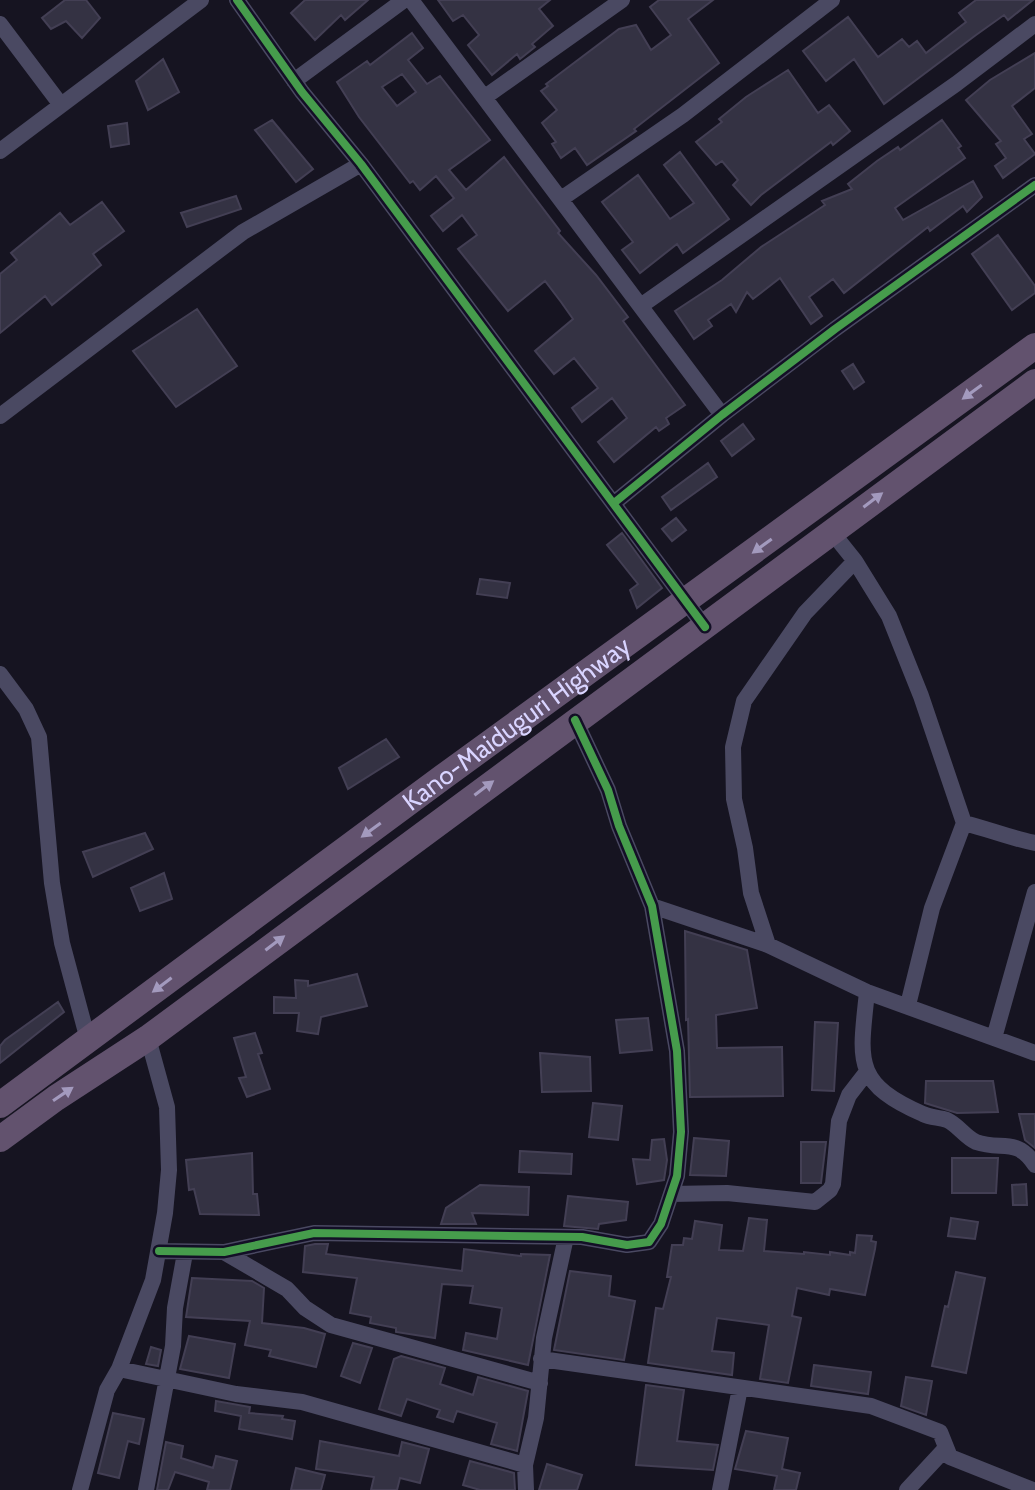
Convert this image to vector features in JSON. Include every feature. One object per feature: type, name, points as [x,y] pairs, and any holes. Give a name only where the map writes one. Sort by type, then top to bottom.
[{"type":"highway","name":"Kano-Maiduguri Highway","points":[[0,1105],[1035,346]]},
{"type":"highway","name":"Kano-Maiduguri Highway","points":[[0,1139],[148,1038],[1035,382]]},
{"type":"street","points":[[0,151],[201,0]]},
{"type":"street","points":[[237,0],[294,81],[361,164],[705,627]]},
{"type":"street","points":[[294,81],[404,0]]},
{"type":"street","points":[[411,0],[722,415]]},
{"type":"street","points":[[485,97],[622,0]]},
{"type":"street","points":[[561,199],[683,115],[832,0]]},
{"type":"street","points":[[0,24],[61,105]]},
{"type":"street","points":[[642,305],[956,84],[1035,24]]},
{"type":"street","points":[[0,416],[243,232],[361,164]]},
{"type":"street","points":[[614,503],[835,329],[1035,185]]},
{"type":"street","points":[[831,531],[855,561],[889,616],[921,696],[964,823],[932,908],[908,1005]]},
{"type":"street","points":[[768,945],[751,893],[734,799],[733,747],[744,701],[805,613],[855,561]]},
{"type":"street","points":[[0,674],[26,709],[39,737],[59,928],[68,973],[88,1040]]},
{"type":"street","points":[[159,1251],[224,1252],[314,1233],[582,1237],[627,1245],[649,1242],[661,1224],[677,1176],[681,1132],[677,1051],[652,906],[619,826],[608,790],[575,720]]},
{"type":"street","points":[[964,823],[1004,837],[1035,843]]},
{"type":"street","points":[[994,1038],[1035,892]]},
{"type":"street","points":[[652,906],[768,945],[867,992],[1035,1053]]},
{"type":"street","points":[[867,992],[861,1047],[866,1073],[888,1095],[914,1110],[946,1120],[978,1143],[1014,1146],[1027,1152],[1035,1165]]},
{"type":"street","points":[[80,1490],[107,1390],[119,1369],[153,1280],[159,1251],[169,1170],[167,1107],[148,1038]]},
{"type":"street","points":[[671,1194],[727,1193],[815,1202],[833,1184],[839,1121],[849,1095],[866,1073]]},
{"type":"street","points":[[526,1490],[525,1465],[536,1418],[541,1359],[566,1237]]},
{"type":"street","points":[[224,1252],[287,1289],[305,1308],[331,1325],[540,1383]]},
{"type":"street","points":[[146,1490],[167,1381],[185,1253]]},
{"type":"street","points":[[541,1359],[871,1406],[940,1432],[950,1457],[1033,1490]]},
{"type":"street","points":[[119,1369],[167,1381],[302,1402],[525,1465]]},
{"type":"street","points":[[720,1490],[740,1388]]},
{"type":"street","points":[[907,1490],[945,1449]]},
{"type":"building","points":[[65,0],[86,0],[100,18],[82,38],[66,21],[51,29],[42,18]]},
{"type":"building","points":[[305,0],[368,0],[345,20],[341,15],[315,40],[291,13]]},
{"type":"building","points":[[438,0],[550,0],[539,9],[553,26],[532,44],[535,47],[520,59],[517,54],[492,75],[468,45],[479,35],[463,15],[453,21]]},
{"type":"building","points":[[659,0],[713,0],[688,19],[719,63],[634,129],[636,131],[587,165],[575,148],[561,158],[552,144],[556,142],[542,123],[557,110],[541,91],[619,29],[636,25],[651,50],[671,35],[650,7]]},
{"type":"building","points":[[976,0],[1033,0],[1008,20],[1004,15],[884,104],[854,59],[826,81],[803,51],[848,17],[878,57],[902,39],[909,47],[917,41],[926,53],[966,22],[959,13]]},
{"type":"building","points":[[412,33],[423,48],[408,60],[427,84],[440,76],[490,140],[449,170],[466,190],[504,157],[560,231],[558,233],[628,317],[623,321],[685,405],[666,418],[669,424],[659,431],[656,427],[614,462],[598,442],[627,418],[612,398],[582,422],[572,408],[598,388],[574,358],[554,374],[535,351],[573,319],[545,281],[508,311],[458,249],[477,235],[462,215],[443,231],[431,216],[454,198],[436,176],[420,190],[413,181],[410,183],[359,117],[337,82],[367,61],[370,65]],"holes":[[[402,74],[416,92],[397,106],[382,87]]]},
{"type":"building","points":[[1035,53],[1035,88],[1012,106],[1032,134],[1024,139],[1035,154],[1003,178],[995,166],[1006,158],[996,144],[1001,141],[966,100],[990,80]]},
{"type":"building","points":[[163,59],[179,92],[148,110],[136,81]]},
{"type":"building","points":[[788,70],[818,113],[829,105],[850,131],[833,145],[831,142],[751,205],[733,185],[738,180],[722,161],[716,165],[696,142],[722,122],[719,119],[746,97]]},
{"type":"building","points":[[272,120],[313,169],[296,182],[255,130]]},
{"type":"building","points":[[942,120],[961,146],[958,148],[965,158],[895,208],[903,220],[973,181],[982,197],[967,212],[963,206],[930,231],[928,227],[844,293],[833,279],[809,297],[822,316],[811,324],[780,278],[753,299],[747,292],[736,312],[731,304],[708,320],[712,326],[694,339],[675,311],[722,280],[761,247],[825,205],[822,201],[852,189],[848,184],[877,161],[898,147],[900,150]]},
{"type":"building","points":[[127,123],[129,144],[111,147],[108,126]]},
{"type":"building","points":[[680,152],[729,219],[683,253],[677,244],[640,273],[622,250],[633,242],[602,202],[638,175],[670,219],[694,203],[664,165]]},
{"type":"building","points":[[236,196],[241,209],[187,227],[181,213]]},
{"type":"building","points":[[102,202],[124,231],[93,254],[101,265],[52,305],[45,296],[0,333],[0,274],[17,260],[11,253],[60,213],[70,225]]},
{"type":"building","points":[[998,235],[1035,286],[1035,293],[1012,310],[972,254]]},
{"type":"building","points":[[197,309],[237,366],[176,407],[133,351]]},
{"type":"building","points":[[853,364],[864,382],[854,389],[842,371]]},
{"type":"building","points":[[743,424],[754,439],[732,456],[721,441]]},
{"type":"building","points":[[708,463],[717,477],[671,510],[662,497]]},
{"type":"building","points":[[676,518],[686,530],[672,541],[662,529]]},
{"type":"building","points":[[622,533],[662,588],[637,608],[630,590],[638,584],[607,545]]},
{"type":"building","points":[[480,579],[510,583],[507,598],[477,594]]},
{"type":"building","points":[[386,739],[399,757],[348,789],[339,768]]},
{"type":"building","points":[[145,833],[153,849],[93,877],[83,852]]},
{"type":"building","points":[[164,873],[172,899],[140,911],[131,888]]},
{"type":"building","points":[[685,931],[747,950],[757,1008],[716,1015],[717,1048],[782,1047],[783,1096],[690,1097]]},
{"type":"building","points":[[357,974],[367,1006],[321,1017],[318,1034],[297,1031],[299,1013],[274,1013],[274,997],[296,998],[295,980],[308,981],[308,986]]},
{"type":"building","points":[[58,1002],[64,1012],[0,1063],[0,1046],[5,1040]]},
{"type":"building","points":[[648,1018],[652,1050],[620,1053],[616,1020]]},
{"type":"building","points":[[815,1022],[838,1023],[834,1091],[812,1090]]},
{"type":"building","points":[[255,1033],[262,1053],[258,1054],[270,1089],[247,1097],[239,1078],[246,1077],[234,1038]]},
{"type":"building","points":[[540,1053],[590,1057],[591,1091],[542,1092]]},
{"type":"building","points":[[926,1081],[993,1081],[998,1112],[957,1113],[925,1103]]},
{"type":"building","points":[[593,1103],[622,1106],[618,1140],[589,1137]]},
{"type":"building","points":[[1019,1114],[1035,1114],[1035,1148],[1025,1140]]},
{"type":"building","points":[[694,1138],[729,1141],[726,1176],[690,1175]]},
{"type":"building","points":[[664,1139],[667,1160],[664,1180],[637,1184],[633,1159],[650,1160],[652,1140]]},
{"type":"building","points":[[801,1142],[826,1142],[821,1183],[801,1183]]},
{"type":"building","points":[[520,1151],[572,1154],[571,1174],[519,1172]]},
{"type":"building","points":[[252,1153],[253,1194],[257,1194],[259,1215],[200,1214],[194,1189],[189,1190],[186,1160]]},
{"type":"building","points":[[952,1158],[998,1158],[996,1193],[952,1193]]},
{"type":"building","points":[[1026,1184],[1027,1205],[1013,1205],[1012,1185]]},
{"type":"building","points":[[480,1185],[529,1187],[528,1215],[472,1213],[476,1224],[441,1224],[446,1208]]},
{"type":"building","points":[[568,1196],[628,1202],[626,1220],[599,1224],[598,1229],[564,1226]]},
{"type":"building","points":[[749,1218],[767,1220],[764,1251],[850,1255],[850,1252],[855,1253],[857,1235],[872,1236],[871,1241],[876,1242],[865,1295],[830,1289],[829,1295],[797,1288],[792,1316],[801,1318],[788,1383],[760,1379],[769,1325],[717,1318],[712,1351],[734,1353],[732,1375],[648,1363],[656,1308],[663,1309],[671,1277],[667,1277],[672,1245],[683,1245],[684,1238],[692,1239],[695,1221],[722,1225],[719,1250],[743,1251]]},
{"type":"building","points":[[951,1218],[978,1222],[975,1239],[948,1236]]},
{"type":"building","points":[[328,1244],[326,1254],[462,1271],[464,1249],[521,1256],[550,1255],[528,1365],[463,1350],[466,1333],[497,1339],[502,1308],[470,1303],[473,1286],[442,1284],[435,1338],[396,1332],[396,1328],[370,1323],[371,1317],[350,1313],[357,1278],[303,1272],[305,1246]]},
{"type":"building","points":[[570,1271],[611,1276],[609,1296],[635,1301],[624,1360],[554,1350]]},
{"type":"building","points":[[956,1272],[985,1278],[966,1373],[932,1366]]},
{"type":"building","points":[[192,1278],[252,1281],[264,1288],[262,1323],[325,1334],[316,1367],[269,1356],[271,1350],[245,1345],[250,1321],[186,1317]]},
{"type":"building","points":[[189,1336],[235,1344],[229,1378],[180,1369]]},
{"type":"building","points":[[353,1343],[372,1348],[360,1383],[341,1376]]},
{"type":"building","points":[[151,1347],[161,1350],[158,1366],[146,1364]]},
{"type":"building","points":[[401,1356],[445,1368],[440,1384],[473,1395],[478,1377],[528,1391],[517,1451],[491,1444],[497,1423],[457,1411],[453,1422],[437,1417],[440,1410],[407,1399],[401,1416],[379,1409],[394,1359]]},
{"type":"building","points":[[814,1365],[871,1372],[868,1394],[811,1386]]},
{"type":"building","points":[[906,1377],[932,1381],[926,1415],[901,1406]]},
{"type":"building","points":[[646,1385],[684,1390],[677,1441],[718,1445],[713,1470],[636,1465]]},
{"type":"building","points":[[216,1401],[250,1407],[249,1413],[283,1416],[282,1419],[295,1421],[292,1439],[239,1429],[241,1416],[215,1411]]},
{"type":"building","points":[[113,1413],[144,1419],[139,1444],[128,1441],[119,1478],[98,1473]]},
{"type":"building","points":[[746,1431],[788,1438],[782,1469],[800,1473],[796,1490],[774,1490],[777,1476],[735,1469]]},
{"type":"building","points":[[320,1441],[399,1456],[402,1442],[429,1449],[420,1483],[400,1478],[397,1490],[371,1490],[374,1477],[316,1469]]},
{"type":"building","points":[[166,1442],[183,1446],[181,1458],[213,1468],[216,1456],[237,1461],[230,1490],[207,1490],[209,1482],[175,1472],[168,1490],[157,1490]]},
{"type":"building","points":[[470,1461],[514,1473],[515,1490],[480,1490],[463,1485]]},
{"type":"building","points":[[547,1464],[582,1475],[577,1490],[539,1490]]},
{"type":"building","points":[[296,1468],[325,1475],[321,1490],[291,1490]]},
{"type":"cycle path","points":[[237,0],[302,92],[361,164],[705,627]]},
{"type":"cycle path","points":[[614,503],[835,329],[1035,185]]},
{"type":"cycle path","points":[[159,1251],[224,1252],[314,1233],[582,1237],[627,1245],[649,1242],[661,1224],[677,1176],[681,1132],[677,1051],[652,906],[619,826],[608,790],[575,720]]}]
